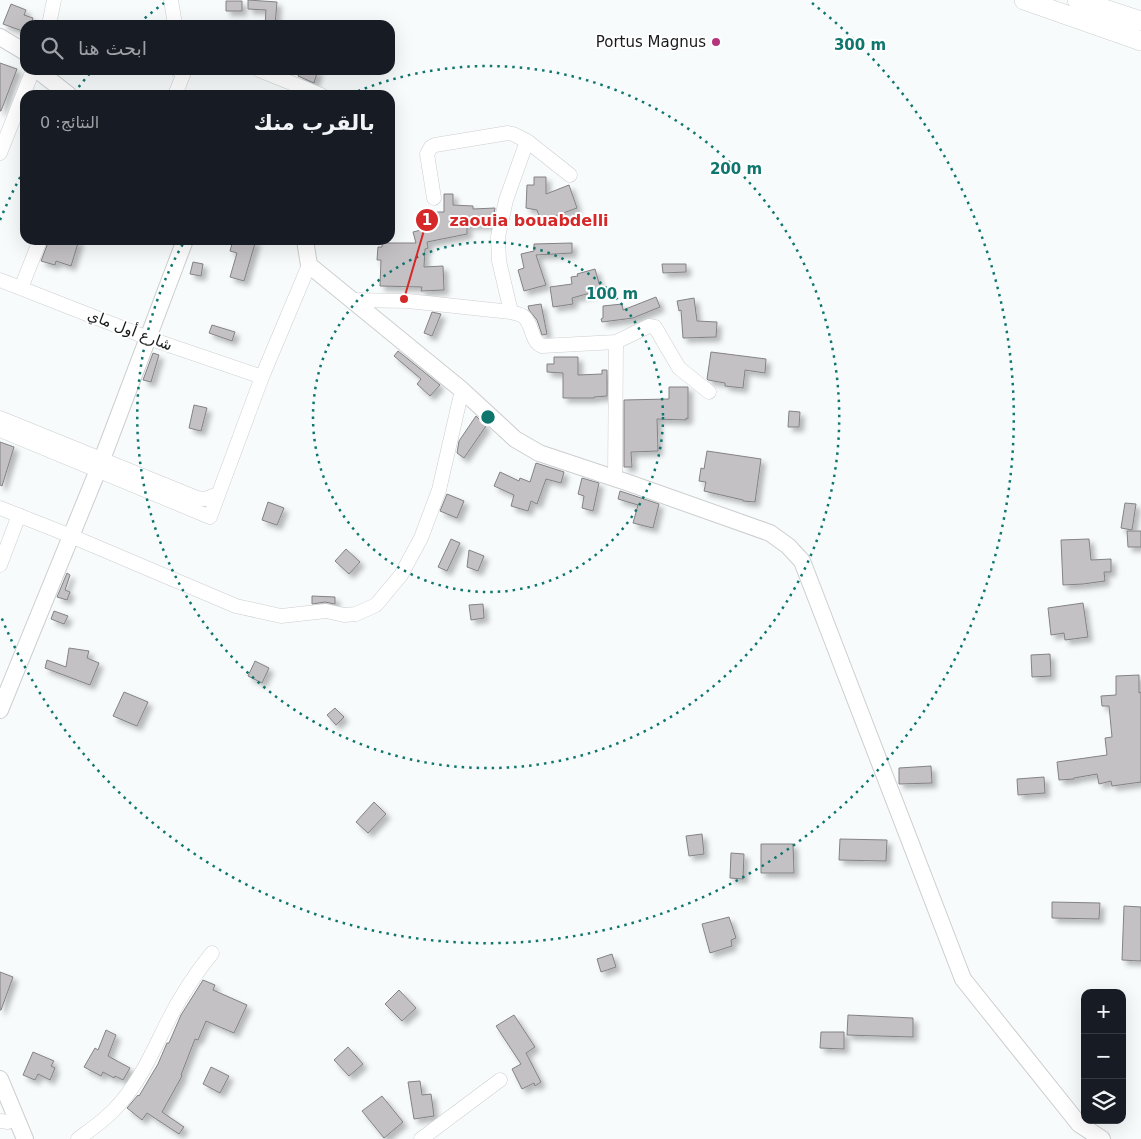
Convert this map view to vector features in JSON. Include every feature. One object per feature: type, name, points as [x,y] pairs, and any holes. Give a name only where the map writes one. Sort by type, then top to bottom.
[{"type":"main road","points":[[1024,0],[1141,41]]},
{"type":"main road","points":[[1077,0],[1141,21]]},
{"type":"street","points":[[50,20],[54,0]]},
{"type":"street","points":[[171,0],[174,20]]},
{"type":"street","points":[[0,36],[20,49]]},
{"type":"street","points":[[25,90],[31,75]]},
{"type":"street","points":[[43,75],[63,90]]},
{"type":"street","points":[[176,90],[178,75]]},
{"type":"street","points":[[271,75],[309,90]]},
{"type":"street","points":[[0,153],[20,103]]},
{"type":"street","points":[[434,198],[427,154],[431,147],[435,145],[508,133],[513,134],[527,141],[570,175]]},
{"type":"street","points":[[511,312],[500,261],[498,237],[506,200],[527,141]]},
{"type":"street","points":[[21,288],[38,245]]},
{"type":"street","points":[[0,710],[100,465],[183,245]]},
{"type":"street","points":[[0,430],[196,498],[205,499],[218,494],[262,377],[309,265],[306,245]]},
{"type":"street","points":[[309,265],[462,390],[515,438],[539,453],[770,533],[788,546],[802,560],[963,979],[1079,1124],[1102,1139]]},
{"type":"street","name":"شارع أول ماي","points":[[0,280],[148,338],[262,377]]},
{"type":"street","points":[[352,300],[408,301],[511,312],[526,319],[537,342],[542,346],[616,342],[649,326],[655,327],[679,368],[709,392]]},
{"type":"street","points":[[615,478],[616,342]]},
{"type":"street","points":[[0,508],[236,606],[281,616],[326,611],[344,615],[356,614],[376,604],[400,575],[421,538],[439,490],[462,390]]},
{"type":"street","points":[[0,418],[100,465]]},
{"type":"street","points":[[0,565],[19,515]]},
{"type":"street","points":[[78,1139],[104,1120],[131,1090],[145,1068],[190,982],[212,953]]},
{"type":"street","points":[[0,1079],[25,1139]]},
{"type":"street","points":[[421,1139],[500,1080]]},
{"type":"street","points":[[0,1098],[4,1122],[13,1139]]},
{"type":"building","points":[[248,0],[277,2],[275,20],[265,20],[266,10],[248,9]]},
{"type":"building","points":[[226,1],[242,1],[242,11],[226,11]]},
{"type":"building","points":[[11,4],[26,10],[24,15],[33,18],[32,20],[20,20],[20,30],[3,24]]},
{"type":"building","points":[[0,63],[17,69],[1,111],[0,111]]},
{"type":"building","points":[[298,75],[316,75],[314,83]]},
{"type":"building","points":[[534,177],[546,177],[546,194],[569,185],[577,208],[541,221],[537,210],[526,208],[527,185],[534,185]]},
{"type":"building","points":[[444,194],[453,194],[453,205],[473,206],[473,209],[495,208],[492,225],[467,225],[467,234],[427,242],[428,248],[425,249],[424,267],[443,266],[444,290],[421,291],[422,287],[380,286],[381,260],[377,260],[378,247],[382,247],[382,245],[395,245],[395,243],[416,243],[413,232],[437,226],[436,212],[444,212]]},
{"type":"building","points":[[572,243],[572,253],[536,255],[546,285],[524,291],[518,270],[524,268],[521,254],[534,251],[534,244]]},
{"type":"building","points":[[47,245],[77,245],[71,266],[56,261],[55,265],[41,261]]},
{"type":"building","points":[[232,245],[255,245],[244,281],[230,277],[237,253],[230,251]]},
{"type":"building","points":[[193,262],[203,264],[201,276],[190,274]]},
{"type":"building","points":[[662,264],[686,264],[686,272],[663,273]]},
{"type":"building","points":[[595,269],[601,290],[572,298],[573,304],[553,307],[550,287],[572,284],[571,277]]},
{"type":"building","points":[[656,297],[660,307],[633,318],[602,322],[603,306],[622,304],[623,310]]},
{"type":"building","points":[[694,298],[697,321],[717,322],[716,337],[683,338],[681,310],[679,311],[677,301]]},
{"type":"building","points":[[541,304],[547,334],[542,335],[537,320],[528,306]]},
{"type":"building","points":[[432,312],[441,314],[432,336],[424,333]]},
{"type":"building","points":[[212,325],[235,332],[232,341],[209,333]]},
{"type":"building","points":[[398,351],[440,385],[430,396],[417,384],[421,379],[394,356]]},
{"type":"building","points":[[711,352],[766,359],[765,373],[745,370],[743,388],[725,386],[725,383],[708,380]]},
{"type":"building","points":[[153,353],[159,355],[151,382],[143,380]]},
{"type":"building","points":[[554,357],[578,357],[578,375],[602,374],[602,370],[607,370],[607,396],[563,398],[563,373],[547,372],[547,364],[554,364]]},
{"type":"building","points":[[669,387],[688,387],[688,419],[657,419],[658,451],[631,452],[632,467],[624,467],[624,400],[669,399]]},
{"type":"building","points":[[194,405],[207,408],[201,431],[189,428]]},
{"type":"building","points":[[789,411],[800,412],[799,427],[788,427]]},
{"type":"building","points":[[476,416],[486,426],[464,458],[457,453],[459,441]]},
{"type":"building","points":[[0,442],[14,447],[2,486],[0,485]]},
{"type":"building","points":[[707,451],[761,459],[755,502],[743,501],[704,491],[706,482],[699,481],[701,468],[704,469]]},
{"type":"building","points":[[536,463],[564,472],[561,483],[546,479],[537,504],[531,501],[528,511],[511,506],[514,495],[494,486],[500,472],[519,481],[520,478],[530,482]]},
{"type":"building","points":[[582,478],[599,483],[593,511],[582,508],[584,496],[578,494]]},
{"type":"building","points":[[620,491],[659,504],[653,528],[633,523],[638,505],[618,499]]},
{"type":"building","points":[[447,494],[464,501],[457,518],[440,511]]},
{"type":"building","points":[[268,502],[284,508],[277,525],[262,520]]},
{"type":"building","points":[[1125,503],[1136,504],[1132,530],[1121,528]]},
{"type":"building","points":[[1127,531],[1141,531],[1141,547],[1128,547]]},
{"type":"building","points":[[451,539],[460,543],[447,571],[438,567]]},
{"type":"building","points":[[1089,539],[1091,560],[1111,559],[1111,572],[1104,572],[1105,581],[1063,585],[1061,540]]},
{"type":"building","points":[[346,549],[360,562],[349,574],[335,561]]},
{"type":"building","points":[[469,550],[484,556],[478,571],[467,567]]},
{"type":"building","points":[[67,573],[70,575],[65,590],[70,592],[67,600],[57,597]]},
{"type":"building","points":[[312,596],[335,597],[335,604],[325,602],[312,604]]},
{"type":"building","points":[[1083,603],[1088,637],[1065,640],[1064,633],[1051,635],[1048,608]]},
{"type":"building","points":[[483,604],[484,618],[471,620],[469,605]]},
{"type":"building","points":[[54,611],[68,616],[64,624],[51,619]]},
{"type":"building","points":[[69,648],[89,651],[87,658],[99,663],[90,685],[45,668],[47,660],[66,667]]},
{"type":"building","points":[[1050,654],[1051,676],[1032,677],[1031,655]]},
{"type":"building","points":[[255,661],[269,668],[262,683],[248,676]]},
{"type":"building","points":[[1139,675],[1139,693],[1141,692],[1141,782],[1112,786],[1111,781],[1099,784],[1097,774],[1059,780],[1057,762],[1107,755],[1105,738],[1112,737],[1109,706],[1102,706],[1101,696],[1116,695],[1116,676]]},
{"type":"building","points":[[124,692],[148,702],[137,726],[113,716]]},
{"type":"building","points":[[335,708],[344,717],[336,725],[327,715]]},
{"type":"building","points":[[931,766],[932,783],[899,784],[899,768]]},
{"type":"building","points":[[1044,777],[1045,793],[1018,795],[1017,779]]},
{"type":"building","points":[[374,802],[386,814],[368,833],[356,822]]},
{"type":"building","points":[[702,834],[704,854],[689,856],[686,836]]},
{"type":"building","points":[[840,839],[887,840],[886,861],[839,860]]},
{"type":"building","points":[[761,844],[793,844],[794,873],[761,873]]},
{"type":"building","points":[[731,853],[744,854],[743,879],[730,878]]},
{"type":"building","points":[[1052,902],[1100,903],[1099,919],[1052,918]]},
{"type":"building","points":[[1124,906],[1141,907],[1141,961],[1122,960]]},
{"type":"building","points":[[729,917],[736,938],[731,940],[732,946],[710,953],[702,924]]},
{"type":"building","points":[[612,954],[616,967],[601,972],[597,959]]},
{"type":"building","points":[[0,972],[13,977],[1,1010],[0,1010]]},
{"type":"building","points":[[203,980],[215,985],[213,990],[247,1005],[234,1033],[206,1021],[198,1040],[195,1039],[182,1076],[162,1112],[184,1127],[179,1134],[147,1113],[142,1120],[127,1108],[139,1096],[158,1064],[181,1015]]},
{"type":"building","points":[[399,990],[416,1008],[402,1021],[385,1004]]},
{"type":"building","points":[[514,1015],[535,1047],[526,1053],[541,1082],[535,1086],[534,1083],[522,1089],[512,1069],[521,1064],[496,1026]]},
{"type":"building","points":[[848,1015],[913,1018],[913,1037],[847,1035]]},
{"type":"building","points":[[106,1030],[116,1035],[108,1056],[130,1068],[123,1080],[103,1072],[101,1076],[84,1067],[95,1048],[98,1050]]},
{"type":"building","points":[[821,1032],[844,1032],[844,1049],[820,1048]]},
{"type":"building","points":[[348,1047],[363,1064],[349,1076],[334,1060]]},
{"type":"building","points":[[33,1052],[54,1061],[51,1066],[55,1068],[50,1080],[38,1074],[35,1080],[23,1075]]},
{"type":"building","points":[[211,1067],[229,1076],[220,1093],[203,1084]]},
{"type":"building","points":[[420,1081],[422,1095],[431,1094],[434,1116],[414,1119],[408,1082]]},
{"type":"building","points":[[382,1096],[403,1122],[384,1138],[362,1111]]},
{"type":"place","name":"Portus Magnus","points":[[716,42]]},
{"type":"place","name":"zaouia bouabdelli","points":[[404,299]]}]
